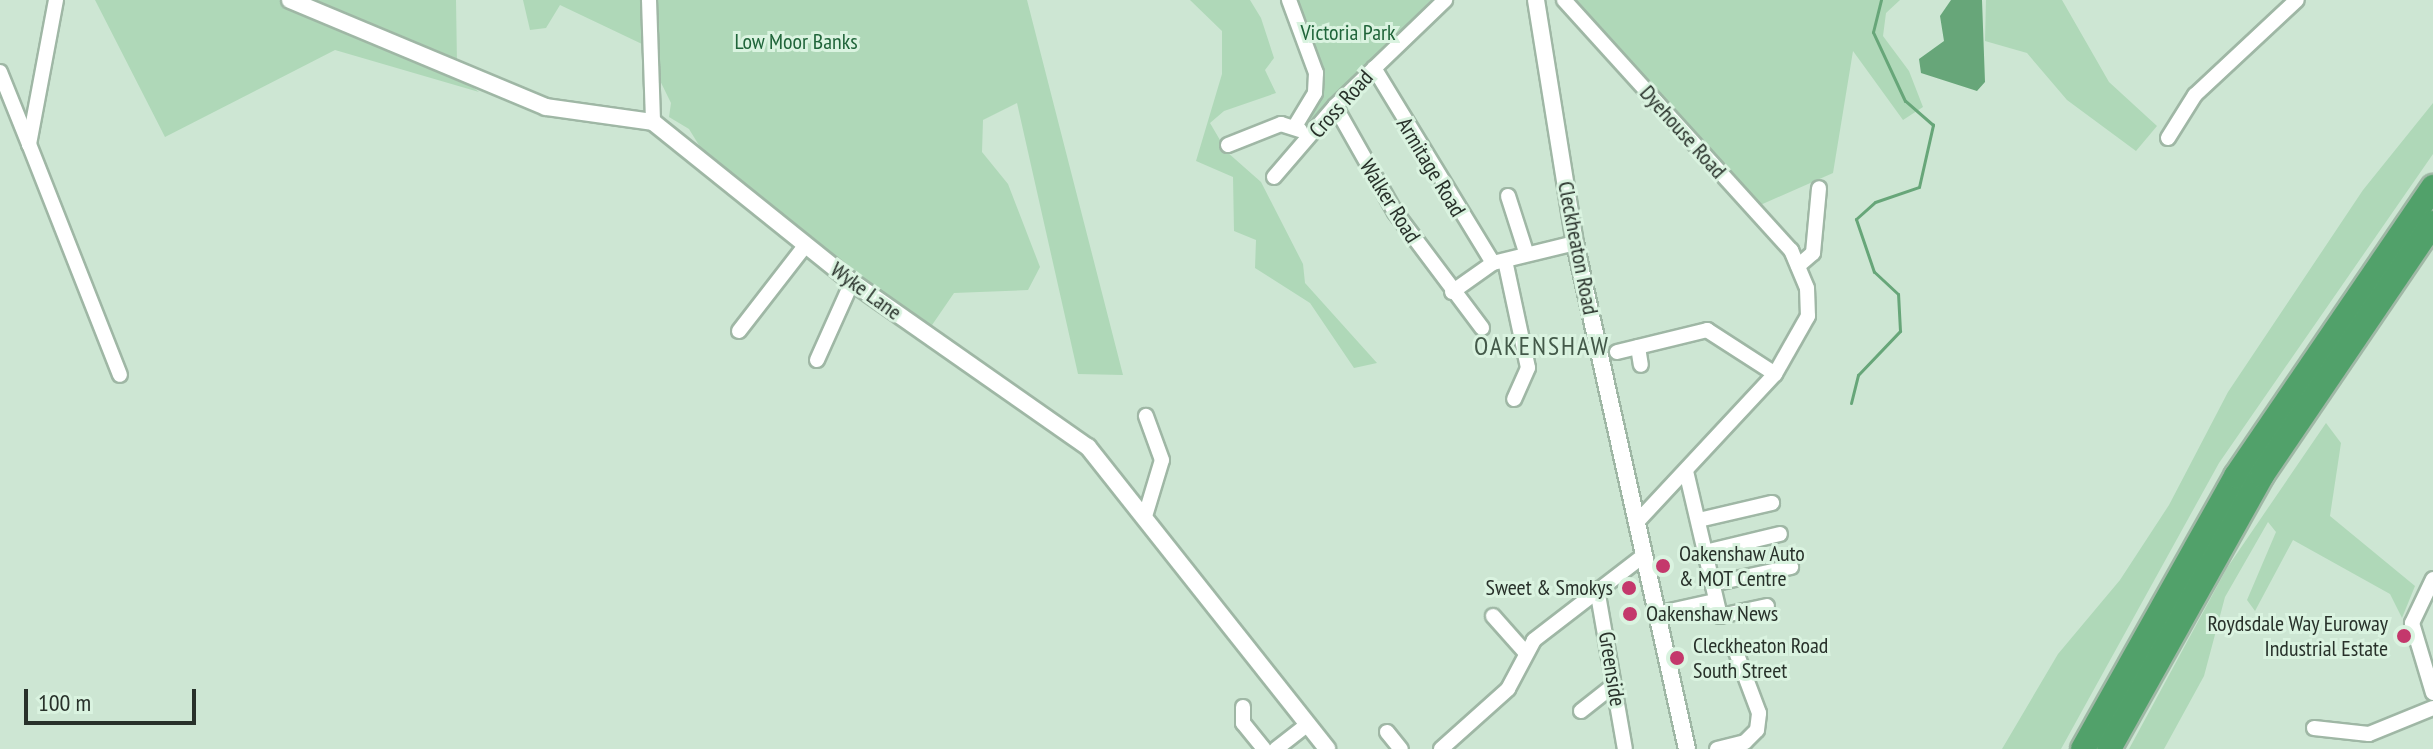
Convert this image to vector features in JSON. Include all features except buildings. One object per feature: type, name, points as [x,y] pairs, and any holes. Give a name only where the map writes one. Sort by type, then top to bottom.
[{"type":"highway","points":[[2083,749],[2236,476],[2433,187]]},
{"type":"highway","points":[[2109,749],[2262,475],[2433,223]]},
{"type":"street","points":[[29,144],[56,0]]},
{"type":"street","points":[[290,0],[546,107],[653,122],[649,0]]},
{"type":"street","points":[[1289,0],[1316,73],[1315,93],[1296,125]]},
{"type":"street","name":"Cross Road","points":[[1274,177],[1335,106],[1445,0]]},
{"type":"street","name":"Cleckheaton Road","points":[[1536,0],[1575,243],[1687,749]]},
{"type":"street","name":"Dyehouse Road","points":[[1564,0],[1798,266]]},
{"type":"street","points":[[2168,138],[2195,95],[2297,0]]},
{"type":"street","name":"Armitage Road","points":[[1374,68],[1500,264],[1528,368],[1514,399]]},
{"type":"street","points":[[0,72],[120,375]]},
{"type":"street","name":"Walker Road","points":[[1335,106],[1374,180],[1452,292],[1482,328]]},
{"type":"street","name":"Wyke Lane","points":[[653,122],[852,282],[1070,432],[1146,513],[1327,749]]},
{"type":"street","points":[[1296,125],[1309,139]]},
{"type":"street","points":[[1228,145],[1261,129],[1296,125]]},
{"type":"street","points":[[1636,523],[1775,374],[1808,316],[1798,266],[1813,253],[1819,188]]},
{"type":"street","points":[[1508,196],[1526,252]]},
{"type":"street","points":[[1452,292],[1526,252],[1575,243]]},
{"type":"street","points":[[739,331],[805,246]]},
{"type":"street","points":[[817,360],[852,282]]},
{"type":"street","points":[[1617,352],[1707,330],[1775,374]]},
{"type":"street","points":[[1638,347],[1641,365]]},
{"type":"street","points":[[1146,416],[1162,460],[1146,513]]},
{"type":"street","points":[[1686,471],[1703,519],[1705,552],[1720,616],[1767,606]]},
{"type":"street","points":[[1703,519],[1772,503]]},
{"type":"street","points":[[1705,552],[1780,534]]},
{"type":"street","points":[[1441,749],[1508,689],[1525,652],[1597,589],[1643,556]]},
{"type":"street","points":[[1712,584],[1791,567]]},
{"type":"street","points":[[2433,579],[2412,623],[2433,693]]},
{"type":"street","name":"Greenside","points":[[1597,589],[1625,749]]},
{"type":"street","points":[[1656,614],[1715,601]]},
{"type":"street","points":[[1493,616],[1525,652]]},
{"type":"street","points":[[1717,749],[1745,742],[1757,730],[1759,713],[1735,649]]},
{"type":"street","points":[[1581,711],[1614,685]]},
{"type":"street","points":[[1243,707],[1243,723],[1264,749]]},
{"type":"street","points":[[2314,728],[2371,742],[2433,708]]},
{"type":"street","points":[[1276,749],[1307,725]]},
{"type":"street","points":[[1387,732],[1401,749]]},
{"type":"green space","points":[[95,0],[456,0],[457,64],[528,88],[450,70],[479,92],[335,50],[165,137]]},
{"type":"green space","name":"Low Moor Banks","points":[[523,0],[1027,0],[1123,375],[1078,374],[1017,103],[983,120],[982,152],[1008,184],[1040,267],[1028,290],[954,293],[930,328],[885,300],[705,155],[689,129],[669,117],[671,103],[642,44],[560,5],[546,28],[530,30]]},
{"type":"green space","points":[[1190,0],[1250,0],[1261,18],[1274,58],[1265,70],[1276,93],[1224,111],[1210,123],[1227,152],[1261,182],[1303,264],[1305,283],[1377,363],[1354,368],[1310,303],[1255,268],[1256,240],[1234,231],[1233,177],[1196,161],[1222,74],[1222,31]]},
{"type":"green space","name":"Victoria Park","points":[[1294,0],[1431,0],[1308,122],[1325,71]]},
{"type":"green space","points":[[1574,0],[1900,0],[1886,13],[1883,36],[1909,71],[1923,107],[1903,120],[1853,51],[1833,173],[1758,206]]},
{"type":"green space","points":[[1986,0],[2062,0],[2109,82],[2157,126],[2136,151],[2067,100],[2027,53],[1985,41]]},
{"type":"green space","points":[[2433,103],[2433,154],[2219,463],[2061,749],[2002,749],[2058,654],[2120,580],[2169,505],[2228,392],[2363,190]]},
{"type":"green space","points":[[2326,423],[2341,443],[2330,516],[2415,586],[2402,618],[2390,594],[2293,540],[2255,611],[2247,600],[2276,532],[2268,522],[2225,597],[2204,676],[2164,749],[2129,749],[2227,568]]},
{"type":"shaded area","points":[[1951,0],[1982,0],[1985,82],[1977,91],[1921,73],[1919,59],[1944,41],[1940,16]]},
{"type":"waterway","points":[[1851,403],[1858,375],[1900,331],[1898,294],[1874,272],[1856,219],[1875,202],[1919,187],[1933,125],[1905,101],[1873,32],[1881,0]]},
{"type":"place","name":"Oakenshaw Auto & MOT Centre","points":[[1663,566]]},
{"type":"place","name":"Sweet & Smokys","points":[[1629,588]]},
{"type":"place","name":"Oakenshaw News","points":[[1630,614]]},
{"type":"place","name":"Roydsdale Way Euroway Industrial Estate","points":[[2404,636]]},
{"type":"place","name":"Cleckheaton Road South Street","points":[[1677,658]]},
{"type":"district","name":"OAKENSHAW","points":[[1542,346]]}]
